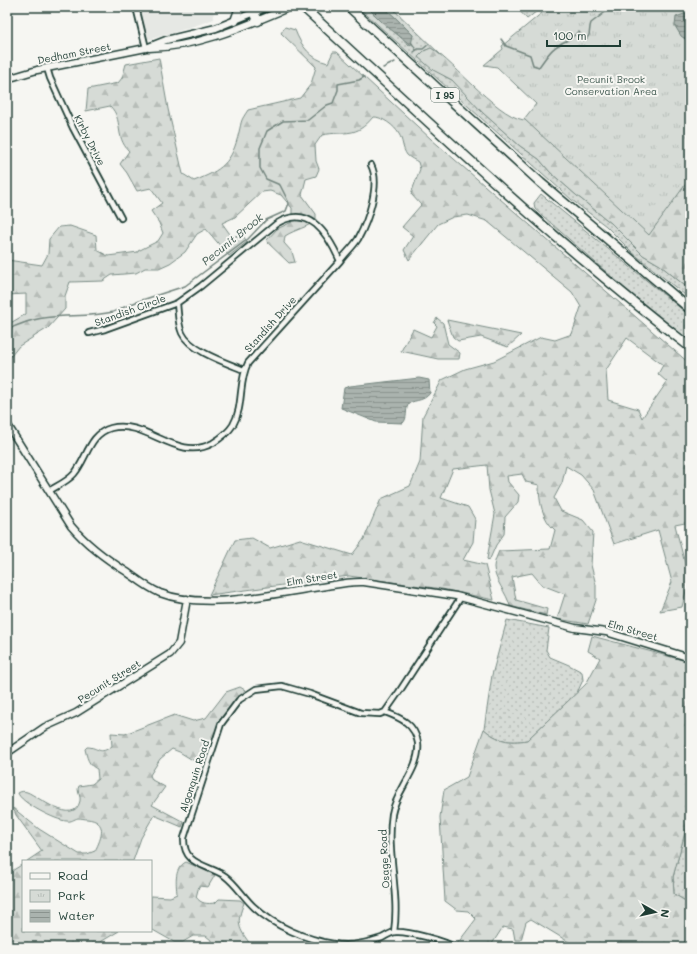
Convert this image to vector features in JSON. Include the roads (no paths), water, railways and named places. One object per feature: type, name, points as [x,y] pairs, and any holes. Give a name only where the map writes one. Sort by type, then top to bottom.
[{"type":"highway","points":[[235,21],[240,7]]},
{"type":"highway","points":[[303,7],[521,207],[690,347]]},
{"type":"highway","name":"I 95","points":[[349,7],[546,188],[690,309]]},
{"type":"highway","points":[[254,10],[258,21]]},
{"type":"street","points":[[136,7],[146,48]]},
{"type":"street","name":"Dedham Street","points":[[146,48],[163,41],[216,28],[235,21],[254,10],[267,7]]},
{"type":"street","name":"Dedham Street","points":[[7,79],[47,68],[146,48],[164,47],[215,36],[258,21],[290,7]]},
{"type":"street","name":"Kirby Drive","points":[[47,68],[50,78],[73,128],[121,218]]},
{"type":"street","name":"Standish Drive","points":[[49,491],[74,475],[94,439],[110,428],[131,428],[173,445],[188,448],[203,447],[217,441],[227,432],[236,419],[240,403],[244,370],[256,353],[359,237],[367,217],[376,183],[374,171],[371,165]]},
{"type":"street","points":[[244,370],[200,350],[189,343],[182,333],[177,303],[276,224],[289,218],[301,218],[321,228],[340,260]]},
{"type":"street","name":"Standish Circle","points":[[89,333],[106,329],[177,303]]},
{"type":"street","name":"Elm Street","points":[[7,424],[78,535],[96,552],[155,590],[171,596],[213,601],[358,582],[461,597],[575,628],[606,632],[690,658]]},
{"type":"street","points":[[385,712],[461,597]]},
{"type":"street","name":"Pecunit Street","points":[[7,753],[45,727],[76,713],[170,654],[179,643],[187,599]]},
{"type":"street","name":"Algonquin Road","points":[[385,712],[374,715],[361,713],[310,694],[282,686],[264,687],[245,695],[232,708],[221,724],[187,828],[184,846],[187,855],[192,861],[214,870],[229,879],[240,893],[264,915],[307,937],[334,944],[345,945],[373,940],[394,932],[429,937],[445,942],[454,947]]},
{"type":"street","name":"Osage Road","points":[[385,712],[403,719],[411,727],[416,734],[418,749],[413,766],[394,803],[391,822],[391,845],[396,910],[394,932]]},
{"type":"water","points":[[367,7],[382,8],[392,15],[413,35],[411,45],[385,25]]},
{"type":"water","points":[[684,14],[690,16],[690,38],[688,41],[681,36],[675,26],[676,17]]},
{"type":"water","points":[[419,378],[429,380],[430,393],[421,400],[412,402],[408,405],[403,423],[376,422],[341,408],[344,388]]},
{"type":"waterway","name":"Pecunit Brook","points":[[501,39],[506,46],[530,55],[533,65],[539,67],[554,48],[579,32],[584,40],[586,39],[589,35],[591,23],[612,7]]},
{"type":"waterway","name":"Pecunit Brook","points":[[618,7],[623,9],[631,7]]},
{"type":"waterway","points":[[412,43],[416,50]]},
{"type":"waterway","name":"Pecunit Brook","points":[[414,52],[418,49],[423,49],[429,44]]},
{"type":"waterway","name":"Pecunit Brook","points":[[383,68],[395,62]]},
{"type":"waterway","name":"Pecunit Brook","points":[[7,331],[32,320],[113,312],[136,302],[185,286],[248,239],[266,220],[286,211],[289,203],[280,185],[266,179],[260,168],[260,148],[267,131],[283,121],[308,120],[327,105],[333,103],[338,90],[338,84],[359,80],[364,77]]},
{"type":"park label","name":"Pecunit Brook Conservation Area","points":[[611,84]]}]
